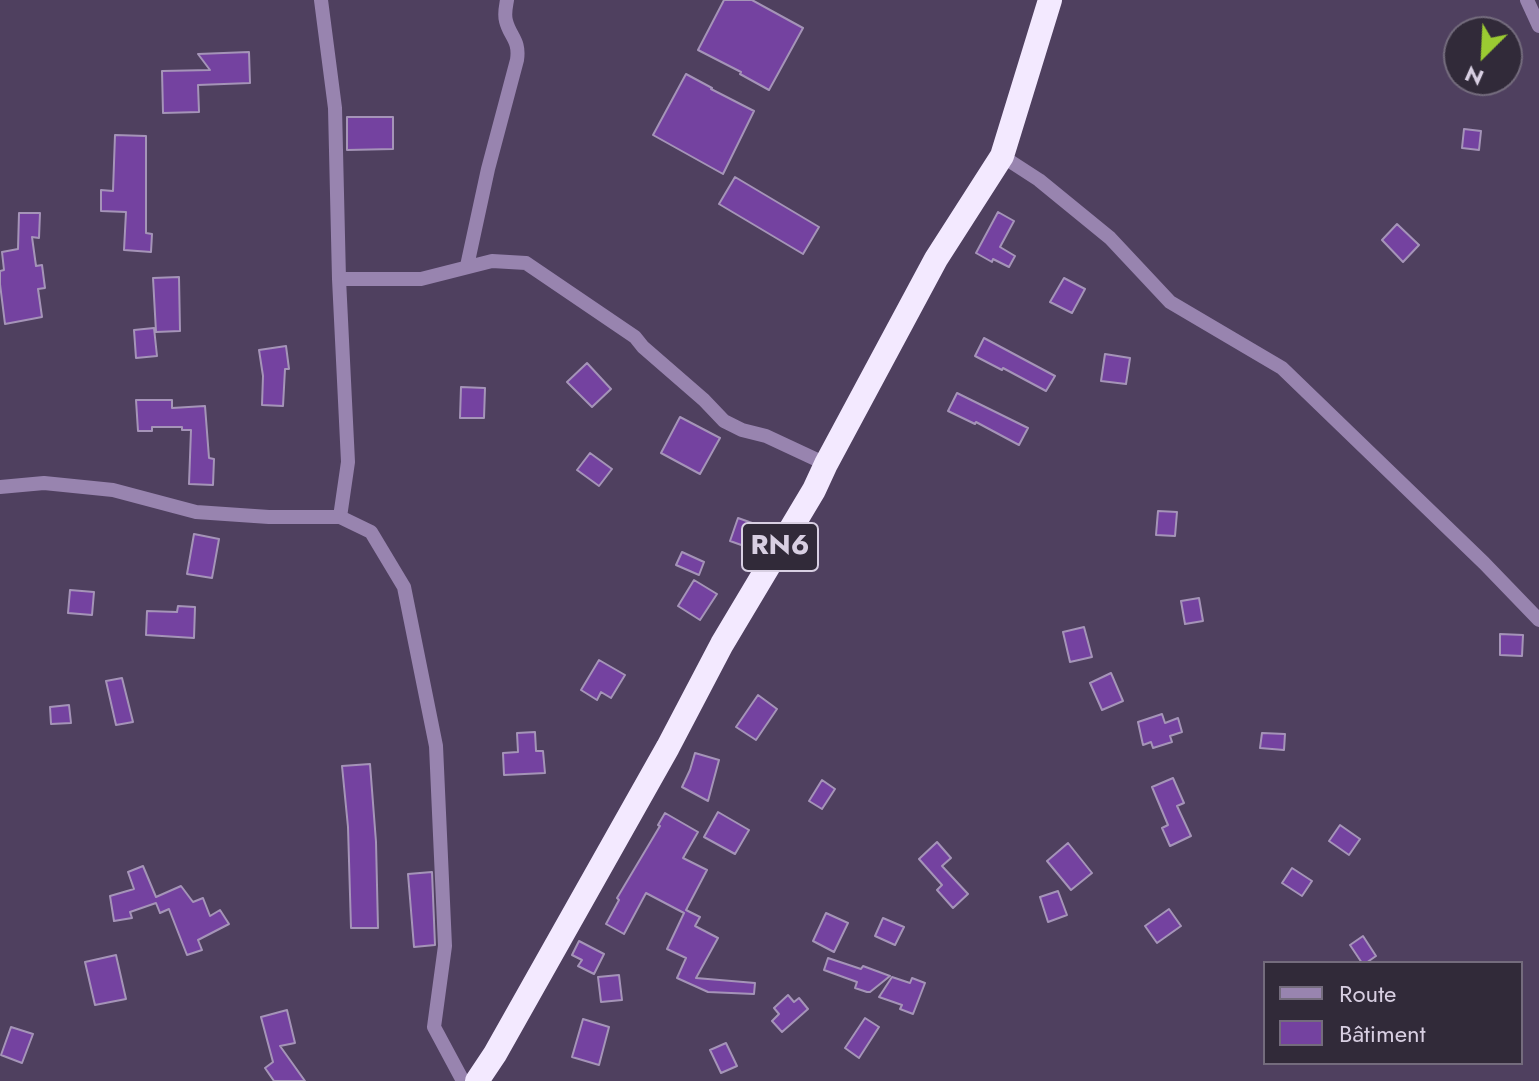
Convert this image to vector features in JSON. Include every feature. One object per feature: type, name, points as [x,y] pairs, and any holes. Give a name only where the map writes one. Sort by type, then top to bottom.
[{"type":"highway","name":"RN6","points":[[477,1081],[668,747],[722,644],[814,490],[936,259],[1002,156],[1050,0]]},
{"type":"street","points":[[321,0],[335,108],[348,462],[340,517]]},
{"type":"street","points":[[467,266],[488,169],[517,60],[516,42],[506,23],[507,0]]},
{"type":"street","points":[[1527,0],[1539,26]]},
{"type":"street","points":[[1002,156],[1039,180],[1110,238],[1170,302],[1282,368],[1539,620]]},
{"type":"street","points":[[339,279],[421,279],[492,261],[526,263],[635,337],[724,421],[742,430],[766,436],[826,464]]},
{"type":"street","points":[[0,487],[44,483],[113,490],[196,512],[269,517],[340,517],[371,532],[404,587],[436,746],[445,946],[434,1027],[463,1081]]},
{"type":"building","points":[[724,0],[752,0],[803,28],[769,90],[698,50]]},
{"type":"building","points":[[249,52],[250,83],[198,85],[199,112],[163,113],[162,71],[210,70],[198,54]]},
{"type":"building","points":[[686,74],[754,111],[723,174],[653,135]]},
{"type":"building","points":[[347,117],[393,117],[393,149],[347,150]]},
{"type":"building","points":[[1464,129],[1481,131],[1479,150],[1462,148]]},
{"type":"building","points":[[115,135],[146,136],[146,233],[152,234],[151,252],[124,250],[126,212],[101,211],[101,190],[113,191]]},
{"type":"building","points":[[735,177],[819,227],[803,254],[719,204]]},
{"type":"building","points":[[998,212],[1014,221],[1000,247],[1015,256],[1009,267],[976,253]]},
{"type":"building","points":[[19,213],[40,213],[39,238],[32,237],[36,266],[42,265],[45,288],[38,289],[42,317],[5,324],[0,284],[0,271],[4,270],[2,252],[18,249]]},
{"type":"building","points":[[1397,224],[1419,245],[1403,262],[1382,240]]},
{"type":"building","points":[[179,277],[180,331],[156,332],[153,278]]},
{"type":"building","points":[[1064,278],[1085,289],[1072,313],[1050,302]]},
{"type":"building","points":[[154,328],[157,356],[136,358],[134,330]]},
{"type":"building","points":[[984,338],[1055,376],[1046,391],[975,356]]},
{"type":"building","points":[[286,346],[289,369],[285,369],[283,406],[262,405],[263,376],[259,350]]},
{"type":"building","points":[[1105,354],[1130,358],[1126,384],[1101,381]]},
{"type":"building","points":[[587,363],[611,389],[592,407],[567,382]]},
{"type":"building","points":[[461,387],[485,388],[484,418],[460,418]]},
{"type":"building","points":[[957,393],[1028,428],[1019,445],[948,411]]},
{"type":"building","points":[[136,400],[172,400],[172,408],[205,406],[209,458],[214,459],[213,485],[189,484],[191,430],[152,427],[152,431],[138,431]]},
{"type":"building","points":[[680,417],[720,438],[700,474],[661,453]]},
{"type":"building","points":[[590,453],[612,469],[599,486],[577,470]]},
{"type":"building","points":[[1158,511],[1177,512],[1175,536],[1156,535]]},
{"type":"building","points":[[738,518],[755,524],[747,547],[730,541]]},
{"type":"building","points":[[194,534],[219,539],[212,578],[187,574]]},
{"type":"building","points":[[682,552],[704,562],[699,575],[676,565]]},
{"type":"building","points":[[694,580],[717,594],[700,620],[678,606]]},
{"type":"building","points":[[70,590],[94,592],[92,615],[68,613]]},
{"type":"building","points":[[1199,598],[1203,621],[1185,624],[1181,601]]},
{"type":"building","points":[[178,606],[195,607],[194,638],[146,635],[147,611],[177,612]]},
{"type":"building","points":[[1084,627],[1092,657],[1070,662],[1063,632]]},
{"type":"building","points":[[1500,634],[1523,635],[1522,656],[1500,655]]},
{"type":"building","points":[[599,660],[625,675],[611,698],[601,692],[597,700],[581,690]]},
{"type":"building","points":[[1111,673],[1123,701],[1102,710],[1090,683]]},
{"type":"building","points":[[122,678],[133,722],[116,725],[106,681]]},
{"type":"building","points":[[758,695],[777,709],[756,740],[736,727]]},
{"type":"building","points":[[69,705],[71,723],[51,724],[50,707]]},
{"type":"building","points":[[1162,714],[1165,723],[1178,718],[1182,732],[1170,736],[1172,742],[1153,748],[1151,742],[1143,745],[1138,722]]},
{"type":"building","points":[[535,732],[536,751],[543,751],[545,773],[504,775],[503,753],[518,752],[517,733]]},
{"type":"building","points":[[1262,733],[1285,734],[1284,750],[1260,748]]},
{"type":"building","points":[[695,753],[719,760],[708,801],[682,787]]},
{"type":"building","points":[[370,764],[378,928],[351,928],[348,827],[342,766]]},
{"type":"building","points":[[1173,778],[1184,803],[1177,806],[1191,836],[1170,846],[1162,828],[1168,825],[1152,787]]},
{"type":"building","points":[[822,780],[835,789],[822,809],[809,801]]},
{"type":"building","points":[[718,812],[749,830],[735,854],[704,837]]},
{"type":"building","points":[[665,813],[698,832],[683,858],[707,870],[686,910],[700,917],[695,926],[718,938],[696,978],[755,983],[754,994],[708,992],[677,978],[686,958],[667,949],[684,913],[646,893],[624,934],[606,924],[619,900],[617,898]]},
{"type":"building","points":[[1340,825],[1360,839],[1349,855],[1329,841]]},
{"type":"building","points":[[937,842],[951,858],[942,866],[968,894],[953,908],[937,890],[942,885],[919,859]]},
{"type":"building","points":[[1068,843],[1092,873],[1071,890],[1047,861]]},
{"type":"building","points":[[143,866],[156,897],[181,886],[193,902],[203,898],[210,916],[220,910],[229,924],[198,940],[202,950],[187,955],[169,909],[160,913],[156,903],[130,912],[132,918],[114,921],[110,896],[134,889],[128,872]]},
{"type":"building","points":[[1292,868],[1312,881],[1302,896],[1282,883]]},
{"type":"building","points":[[432,872],[435,945],[414,947],[408,874]]},
{"type":"building","points":[[1058,891],[1067,915],[1048,922],[1040,897]]},
{"type":"building","points":[[1169,909],[1181,926],[1157,943],[1145,926]]},
{"type":"building","points":[[826,913],[848,923],[834,952],[813,941]]},
{"type":"building","points":[[883,918],[904,927],[895,945],[875,936]]},
{"type":"building","points":[[1363,936],[1376,956],[1369,961],[1361,961],[1350,945]]},
{"type":"building","points":[[579,941],[604,954],[594,974],[578,966],[582,960],[572,955]]},
{"type":"building","points":[[116,955],[126,999],[95,1005],[85,962]]},
{"type":"building","points":[[828,958],[890,976],[867,992],[855,988],[857,982],[824,970]]},
{"type":"building","points":[[619,975],[622,1000],[601,1002],[598,977]]},
{"type":"building","points":[[892,977],[910,983],[912,978],[925,983],[913,1014],[900,1009],[902,1005],[879,997]]},
{"type":"building","points":[[788,995],[794,1002],[799,998],[808,1009],[782,1032],[772,1021],[779,1014],[774,1008]]},
{"type":"building","points":[[287,1010],[295,1043],[280,1046],[305,1081],[274,1081],[265,1068],[273,1062],[261,1017]]},
{"type":"building","points":[[865,1018],[879,1027],[859,1058],[845,1048]]},
{"type":"building","points":[[583,1019],[609,1027],[599,1065],[572,1057]]},
{"type":"building","points":[[11,1027],[33,1034],[22,1063],[1,1055]]},
{"type":"building","points":[[726,1043],[737,1066],[721,1073],[710,1050]]}]
